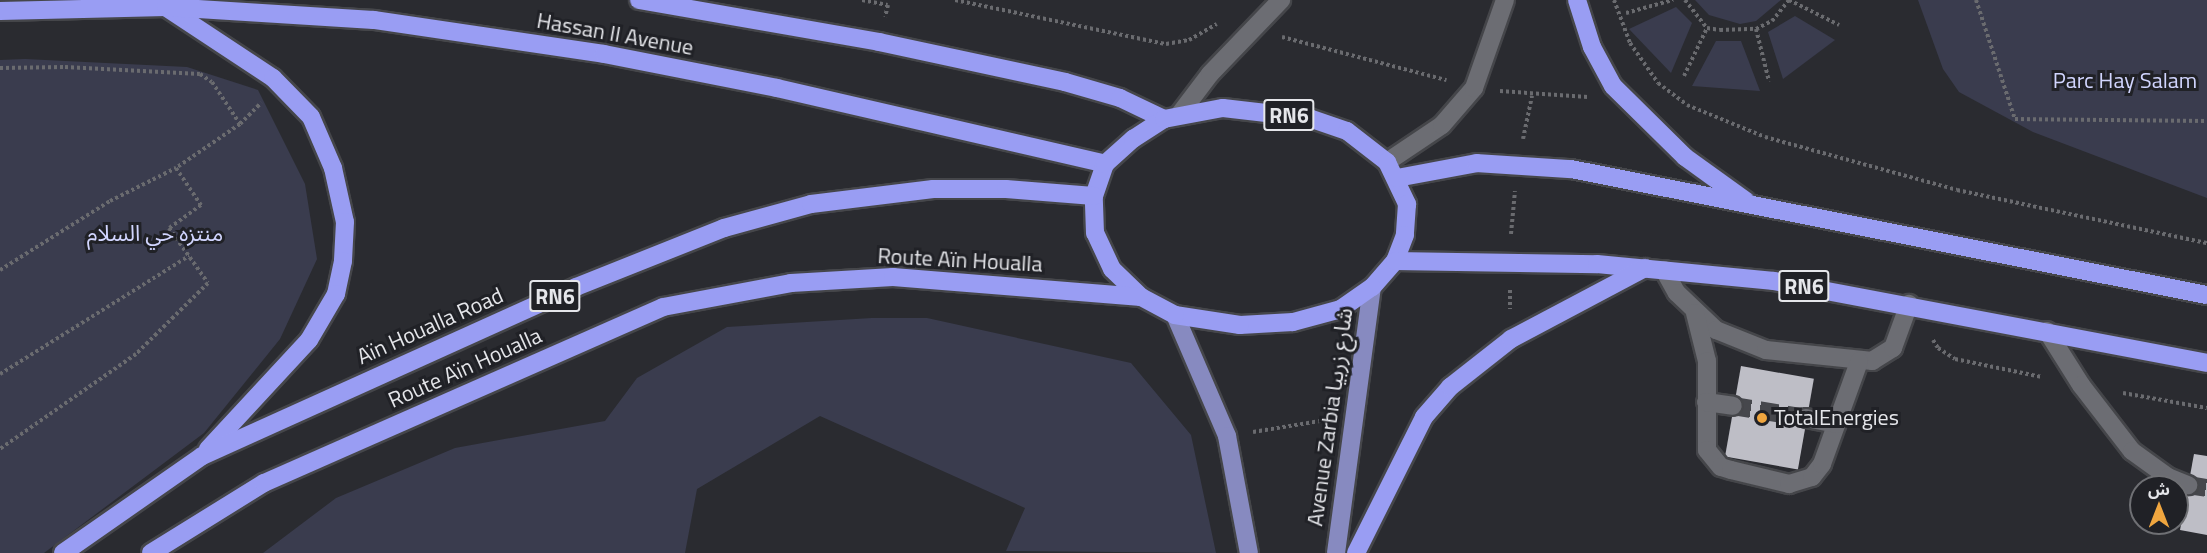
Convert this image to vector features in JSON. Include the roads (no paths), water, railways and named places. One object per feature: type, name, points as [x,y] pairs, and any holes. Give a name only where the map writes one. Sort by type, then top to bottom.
[{"type":"highway","name":"Hassan II Avenue","points":[[639,0],[879,42],[1065,82],[1120,98],[1172,117]]},
{"type":"highway","points":[[1577,0],[1592,47],[1613,86],[1685,157],[1752,206]]},
{"type":"highway","name":"Hassan II Avenue","points":[[0,10],[166,7],[374,20],[604,54],[777,88],[1105,165]]},
{"type":"highway","points":[[166,7],[273,78],[311,117],[333,168],[345,222],[343,261],[336,294],[309,340],[202,456]]},
{"type":"highway","name":"RN6","points":[[1223,108],[1309,118],[1347,132],[1392,170],[1407,204],[1405,235],[1395,261],[1372,287],[1341,309],[1293,322],[1240,325],[1175,315],[1141,297],[1112,269],[1099,242],[1095,233],[1094,196],[1105,165],[1133,139],[1172,117],[1223,108]]},
{"type":"highway","points":[[1392,170],[1518,163],[1571,169],[2207,295]]},
{"type":"highway","name":"Aïn Houalla Road","points":[[63,553],[202,456],[576,287],[724,228],[811,204],[933,189],[1006,189],[1094,196]]},
{"type":"highway","name":"RN6","points":[[1395,261],[1509,261],[1645,268],[1774,281],[1909,304],[2207,363]]},
{"type":"highway","points":[[1356,553],[1424,417],[1450,387],[1511,339],[1645,268]]},
{"type":"highway","name":"Route Aïn Houalla","points":[[151,553],[264,483],[663,307],[791,283],[893,277],[1141,297]]},
{"type":"main road","name":"Avenue Zarbia شارع زربيا","points":[[1336,553],[1372,287]]},
{"type":"main road","points":[[1175,315],[1227,436],[1249,553]]},
{"type":"street","points":[[1172,117],[1281,0]]},
{"type":"street","points":[[1392,170],[1442,125],[1474,88],[1505,0]]},
{"type":"street","points":[[1664,270],[1695,313],[1716,330],[1766,350],[1859,362],[1884,357],[1893,348],[1909,304]]},
{"type":"street","points":[[1695,313],[1705,345],[1707,450],[1712,460],[1721,467],[1789,484],[1805,482],[1818,471],[1859,362]]},
{"type":"street","points":[[2047,331],[2080,385],[2132,451],[2165,475]]},
{"type":"street","points":[[1706,402],[1733,406]]},
{"type":"street","points":[[1806,418],[1836,424]]},
{"type":"tunnel","points":[[1733,406],[1806,418]]},
{"type":"tunnel","points":[[2189,485],[2207,488]]},
{"type":"place","name":"TotalEnergies","points":[[1762,418]]},
{"type":"park label","name":"Parc Hay Salam","points":[[2125,81]]},
{"type":"park label","name":"منتزه حي السلام","points":[[155,234]]}]
